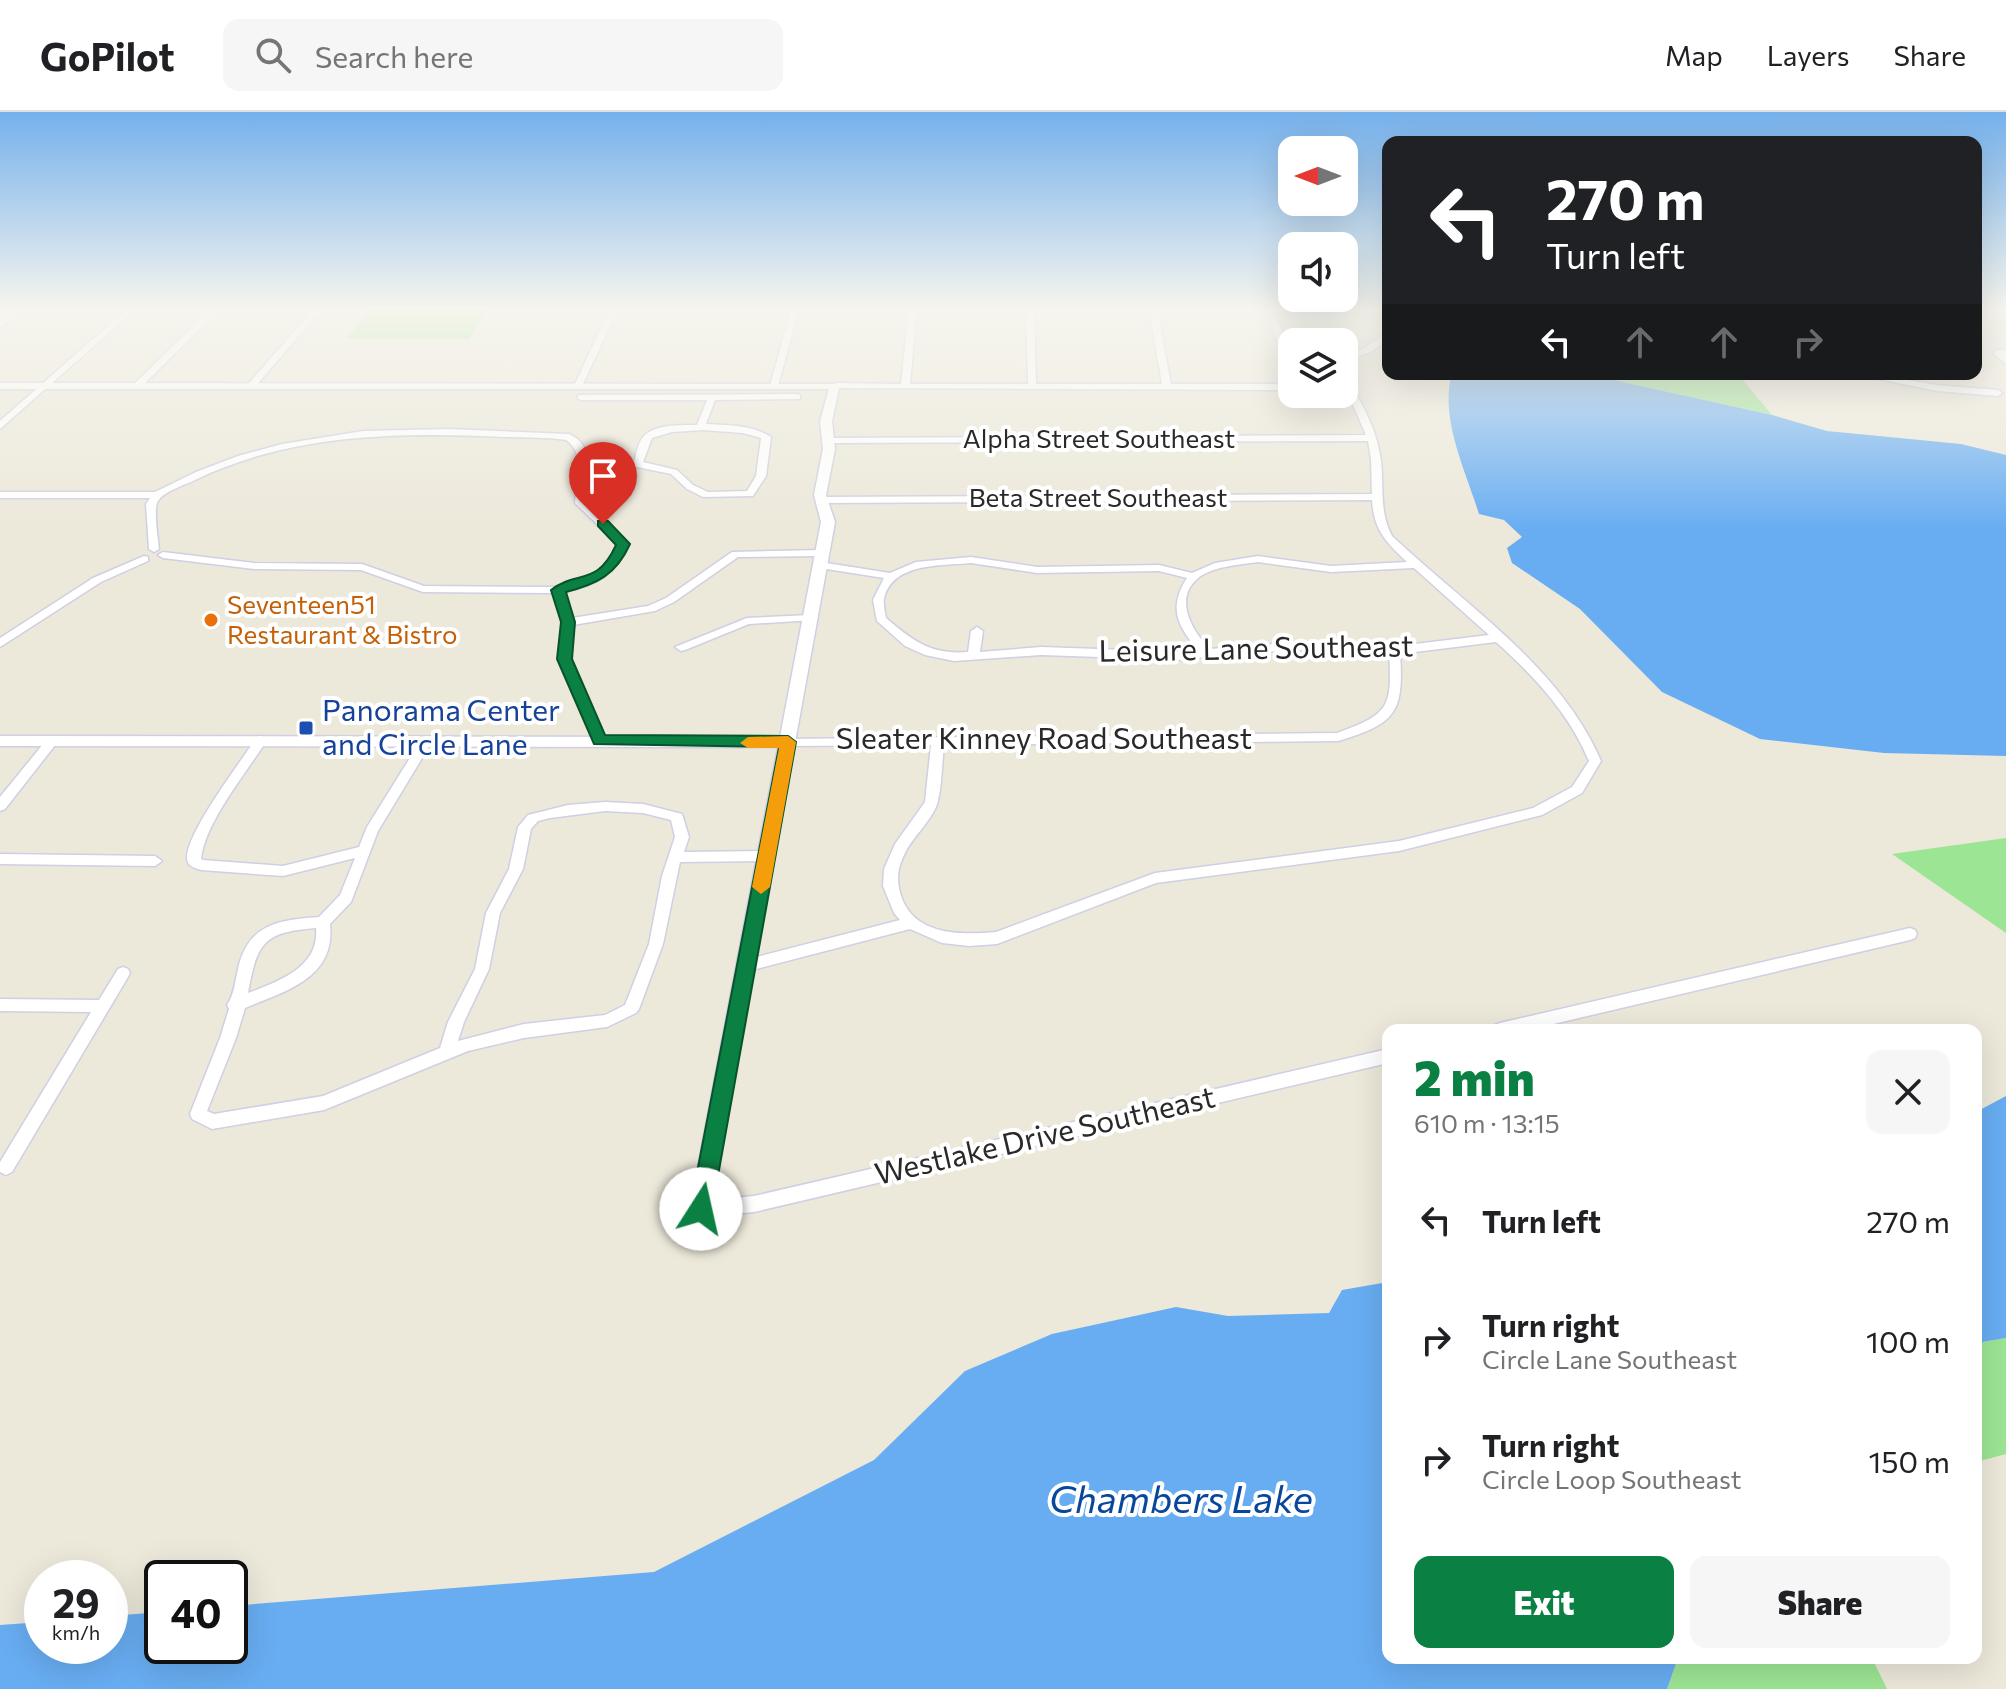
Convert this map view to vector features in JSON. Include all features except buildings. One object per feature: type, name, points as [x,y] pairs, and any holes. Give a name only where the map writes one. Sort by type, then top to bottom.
[{"type":"street","points":[[0,426],[50,383]]},
{"type":"street","points":[[137,386],[140,383]]},
{"type":"street","points":[[251,386],[254,383]]},
{"type":"street","points":[[580,391],[583,383]]},
{"type":"street","points":[[1906,383],[1998,393]]},
{"type":"street","points":[[1931,383],[1937,388]]},
{"type":"street","points":[[0,386],[251,386],[797,397]]},
{"type":"street","points":[[580,391],[774,386],[1278,387]]},
{"type":"street","points":[[701,1209],[821,559],[828,513],[821,500],[829,440],[826,421],[836,386]]},
{"type":"street","points":[[700,428],[712,397]]},
{"type":"street","points":[[938,740],[931,803],[900,848],[891,869],[890,886],[901,913],[912,923],[942,937],[997,938],[1155,878],[1399,846],[1537,812],[1577,790],[1595,761],[1590,741],[1579,722],[1497,638],[1388,538],[1380,525],[1375,497],[1376,464],[1358,406]]},
{"type":"street","points":[[584,470],[637,464],[674,472],[690,487],[706,495],[750,494],[761,476],[766,437],[758,431],[700,428],[649,436],[637,464]]},
{"type":"street","points":[[0,495],[157,495],[230,461],[264,450],[304,440],[366,431],[569,437],[578,441],[584,453],[580,503],[623,544],[607,570],[592,581],[558,590],[423,589],[362,567],[254,566],[158,552],[151,504],[157,495]]},
{"type":"street","name":"Alpha Street Southeast","points":[[829,440],[1369,438]]},
{"type":"street","name":"Beta Street Southeast","points":[[821,500],[1375,497]]},
{"type":"street","points":[[568,622],[651,609],[670,600],[736,554],[821,559],[891,576],[916,565],[950,560],[1050,571],[1159,568],[1193,576],[1219,565],[1258,559],[1331,569],[1416,565]]},
{"type":"street","points":[[0,643],[97,580],[144,559]]},
{"type":"street","name":"Leisure Lane Southeast","points":[[891,576],[882,585],[877,608],[891,630],[929,652],[954,657],[1041,651],[1186,656],[1300,646],[1450,645],[1497,638]]},
{"type":"street","points":[[1193,576],[1179,612],[1182,623],[1207,653]]},
{"type":"street","points":[[558,590],[568,622],[565,659],[599,740]]},
{"type":"street","points":[[681,647],[747,621],[810,618]]},
{"type":"street","points":[[974,654],[977,631]]},
{"type":"street","name":"Sleater Kinney Road Southeast","points":[[0,741],[788,742],[1338,737],[1368,727],[1390,713],[1397,697],[1394,647]]},
{"type":"street","points":[[261,740],[193,855],[201,865],[283,871],[362,851]]},
{"type":"street","points":[[427,740],[362,851],[346,898],[323,922],[292,922],[258,938],[247,954],[232,1025],[198,1114],[212,1122],[324,1103],[447,1052],[524,1031],[607,1021],[631,1009],[656,944],[682,837],[677,817],[656,809],[608,807],[533,818],[525,827],[516,869],[493,913],[482,969],[456,1022],[447,1052]]},
{"type":"street","points":[[0,806],[52,741]]},
{"type":"street","points":[[675,857],[768,856]]},
{"type":"street","points":[[0,859],[155,861]]},
{"type":"street","points":[[235,1005],[307,974],[318,956],[325,932],[323,922]]},
{"type":"street","points":[[745,966],[912,923]]},
{"type":"street","points":[[1526,1024],[1910,934]]},
{"type":"street","points":[[6,1167],[123,973]]},
{"type":"street","points":[[0,1005],[102,1006]]},
{"type":"street","name":"Westlake Drive Southeast","points":[[701,1209],[754,1204],[1382,1057]]},
{"type":"green space","points":[[1626,383],[1745,383],[1772,415]]},
{"type":"green space","points":[[2006,838],[2006,933],[1892,854]]},
{"type":"green space","points":[[2006,1338],[2006,1454],[1982,1460],[1982,1342]]},
{"type":"green space","points":[[1676,1664],[1875,1664],[1887,1689],[1667,1689]]},
{"type":"water","points":[[1450,383],[1626,383],[1772,415],[1827,431],[1961,444],[2006,455],[2006,756],[1884,753],[1760,739],[1662,692],[1580,609],[1512,563],[1507,548],[1522,537],[1504,520],[1479,514],[1451,426]]},
{"type":"water","points":[[2006,1096],[2006,1338],[1982,1342],[1982,1109]]},
{"type":"water","name":"Chambers Lake","points":[[1382,1283],[1382,1664],[1676,1664],[1667,1689],[0,1689],[0,1625],[24,1623],[24,1664],[128,1664],[128,1615],[144,1613],[144,1664],[248,1664],[248,1605],[654,1572],[874,1460],[965,1371],[1052,1334],[1176,1307],[1228,1316],[1329,1313],[1342,1290]]},
{"type":"slow traffic","points":[[748,743],[788,742],[761,887]]},
{"type":"place","name":"Seventeen51 Restaurant & Bistro","points":[[211,620]]},
{"type":"place","name":"Panorama Center and Circle Lane","points":[[306,728]]},
{"type":"route","points":[[603,524],[623,544],[618,555],[607,570],[592,581],[558,590],[568,622],[565,659],[599,740],[788,742],[701,1209]]}]
